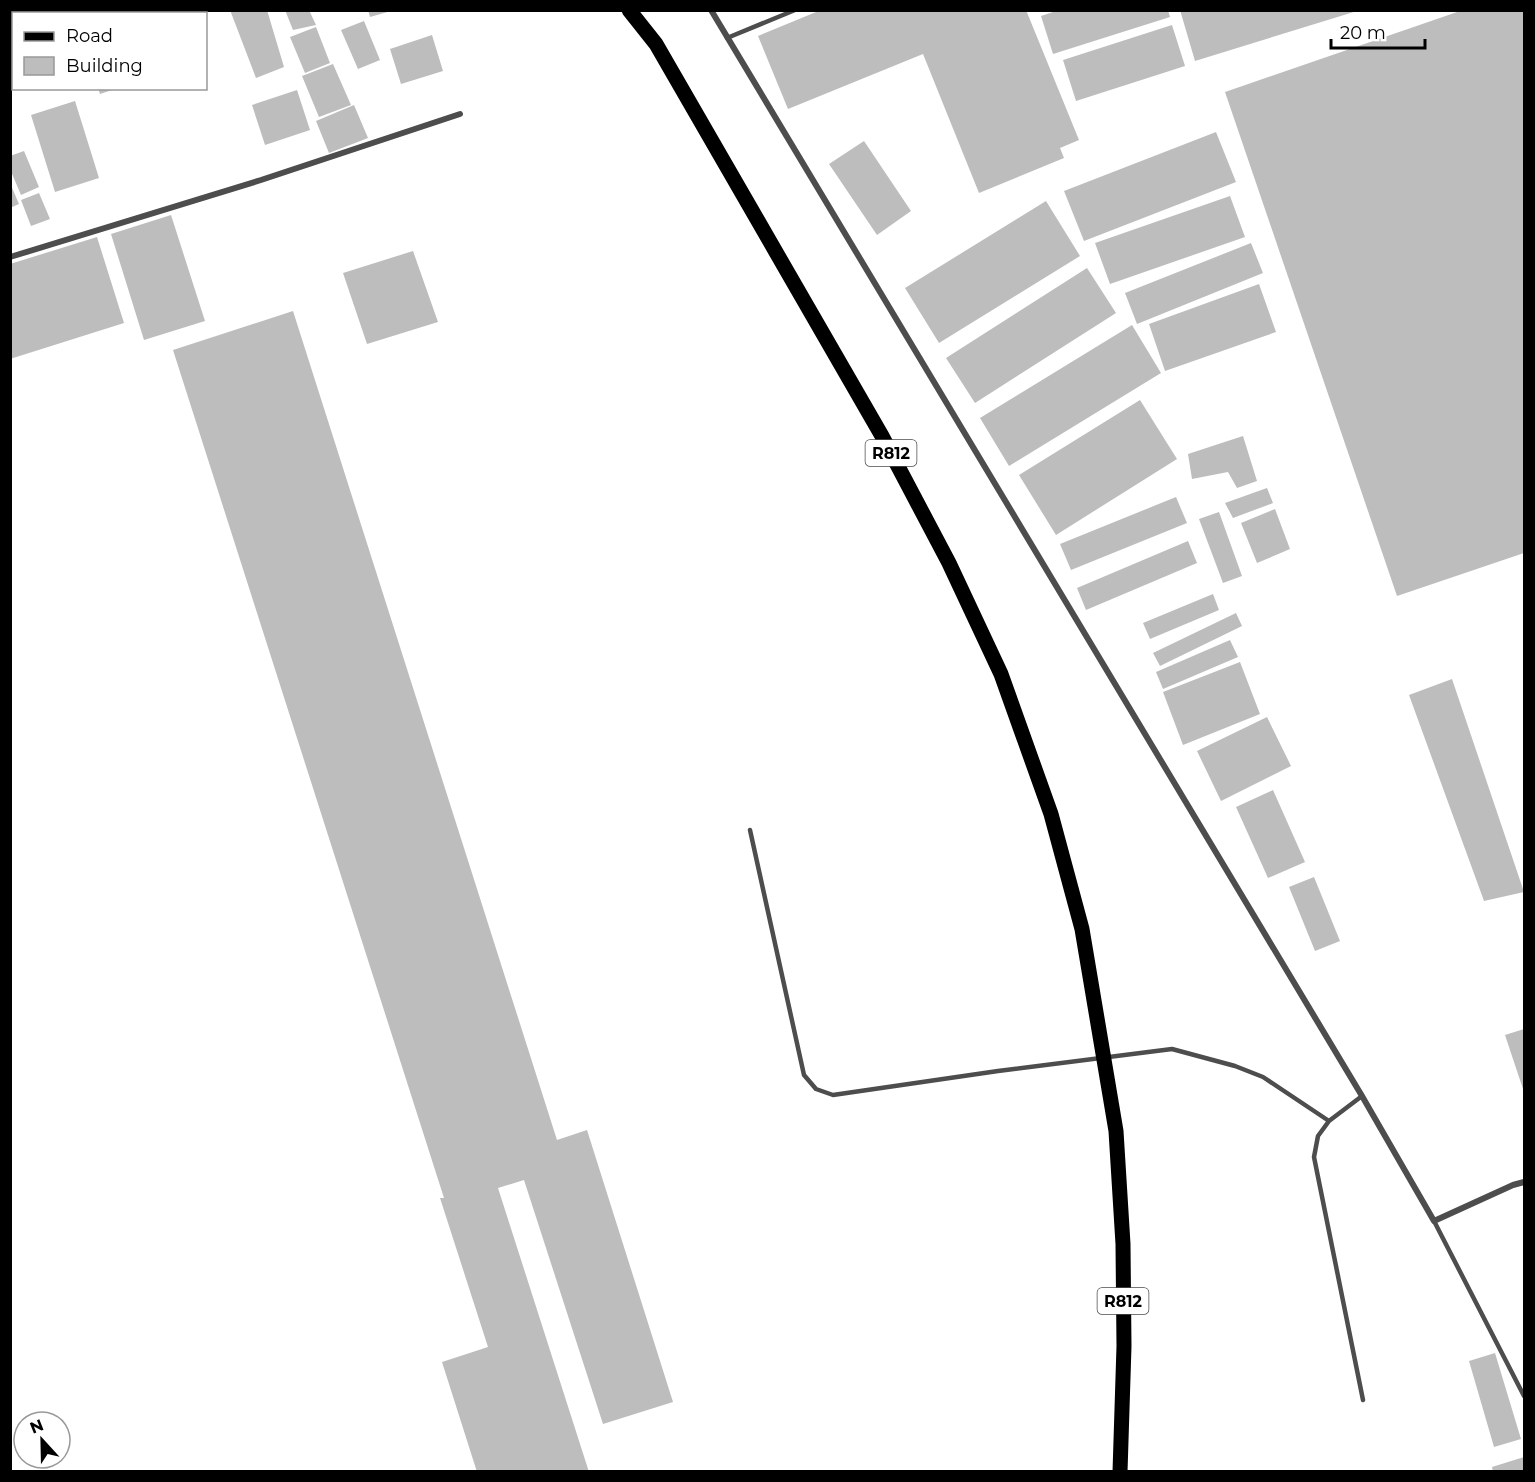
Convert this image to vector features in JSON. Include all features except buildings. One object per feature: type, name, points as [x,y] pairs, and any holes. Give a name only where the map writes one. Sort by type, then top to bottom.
[{"type":"main road","name":"R812","points":[[629,10],[656,44],[882,436],[949,563],[1001,674],[1051,814],[1082,929],[1116,1131],[1123,1244],[1124,1346],[1120,1472]]},
{"type":"street","points":[[711,10],[1362,1096],[1434,1221],[1524,1182]]},
{"type":"street","points":[[10,257],[261,180],[460,114]]},
{"type":"lane","points":[[728,38],[795,10]]},
{"type":"lane","points":[[750,830],[804,1075],[816,1089],[833,1095],[1172,1049],[1235,1065],[1263,1077],[1329,1121]]},
{"type":"lane","points":[[1362,1096],[1329,1121],[1318,1136],[1314,1157],[1363,1400]]},
{"type":"lane","points":[[1434,1221],[1524,1396]]}]
